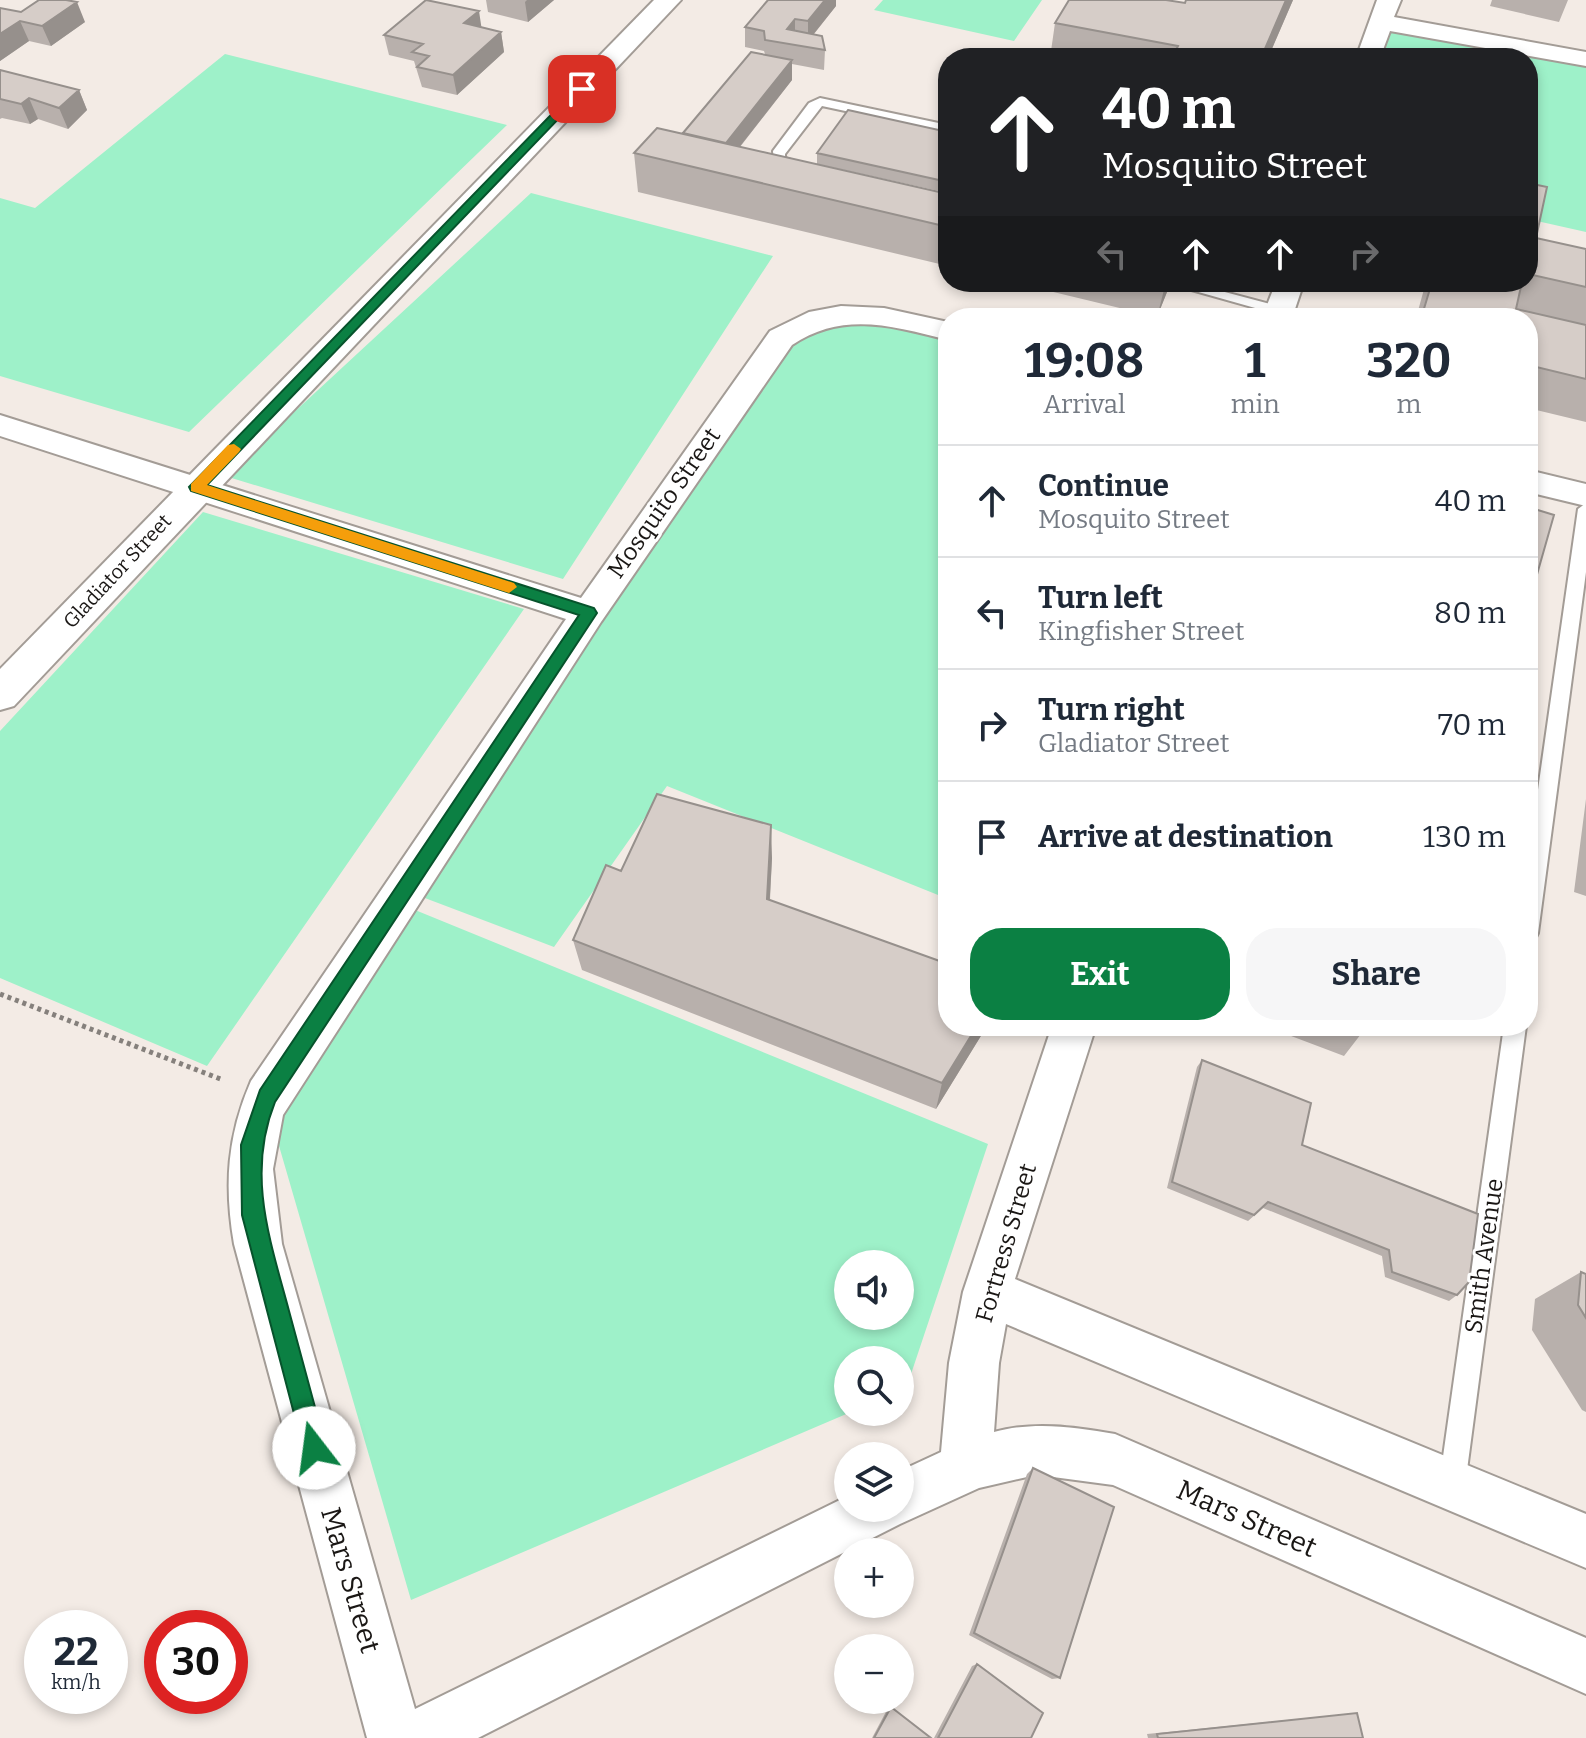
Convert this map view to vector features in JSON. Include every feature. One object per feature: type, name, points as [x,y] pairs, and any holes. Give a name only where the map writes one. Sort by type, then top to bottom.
[{"type":"street","name":"Gladiator Street","points":[[2,690],[668,0]]},
{"type":"street","points":[[1371,48],[1384,11],[1586,59]]},
{"type":"street","name":"Mosquito Street","points":[[267,1096],[589,613],[772,348],[793,327],[838,315],[868,314],[938,329]]},
{"type":"street","points":[[0,425],[589,613]]},
{"type":"street","points":[[1538,483],[1586,495]]},
{"type":"street","name":"Fortress Street","points":[[966,1465],[974,1363],[987,1292],[1071,1036]]},
{"type":"street","name":"Mars Street","points":[[267,1096],[251,1145],[249,1174],[258,1244],[395,1738]]},
{"type":"street","points":[[987,1292],[1586,1541]]},
{"type":"street","name":"Mars Street","points":[[914,1491],[966,1465],[1025,1449],[1074,1450],[1115,1460],[1586,1666]]},
{"type":"street","points":[[418,1738],[852,1522]]},
{"type":"lane","points":[[815,172],[785,164],[779,160],[778,154],[813,106],[820,102],[938,127]]},
{"type":"lane","points":[[1203,292],[1255,308]]},
{"type":"lane","points":[[1538,860],[1586,509]]},
{"type":"lane","name":"Smith Avenue","points":[[1452,1485],[1514,1036]]},
{"type":"path","points":[[0,994],[267,1096]]},
{"type":"green space","points":[[883,0],[1042,0],[1014,41],[874,10]]},
{"type":"green space","points":[[1392,30],[1486,48],[1386,48]]},
{"type":"green space","points":[[225,54],[507,125],[189,432],[0,376],[0,198],[35,208]]},
{"type":"green space","points":[[1538,58],[1586,67],[1586,232],[1538,221]]},
{"type":"green space","points":[[531,193],[773,256],[563,579],[225,476]]},
{"type":"green space","points":[[885,315],[938,328],[938,895],[667,786],[554,947],[409,892],[787,331]]},
{"type":"green space","points":[[203,512],[524,609],[207,1066],[0,978],[0,731]]},
{"type":"green space","points":[[393,901],[988,1144],[914,1365],[914,1346],[834,1346],[834,1419],[411,1600],[268,1108]]},
{"type":"building","points":[[39,0],[77,2],[42,26],[20,21],[0,34],[0,8],[21,12]]},
{"type":"building","points":[[426,0],[479,11],[464,23],[501,32],[453,75],[417,67],[429,56],[412,52],[423,44],[384,35]]},
{"type":"building","points":[[768,0],[825,0],[808,21],[795,19],[787,29],[822,36],[825,50],[765,40],[764,31],[745,27]]},
{"type":"building","points":[[1069,0],[1166,0],[1185,3],[1186,0],[1286,0],[1265,48],[1177,48],[1055,23]]},
{"type":"building","points":[[751,52],[792,60],[726,143],[683,133]]},
{"type":"building","points":[[0,70],[79,90],[59,108],[29,98],[21,104],[0,99]]},
{"type":"building","points":[[848,110],[938,130],[938,180],[817,153]]},
{"type":"building","points":[[657,128],[938,192],[938,225],[634,153]]},
{"type":"building","points":[[1538,185],[1547,187],[1538,229]]},
{"type":"building","points":[[1538,238],[1586,249],[1586,287],[1538,276]]},
{"type":"building","points":[[1429,292],[1520,292],[1516,308],[1424,308]]},
{"type":"building","points":[[1538,314],[1586,325],[1586,379],[1538,367]]},
{"type":"building","points":[[1538,510],[1554,515],[1538,571]]},
{"type":"building","points":[[657,794],[771,825],[767,899],[938,960],[938,1036],[971,1036],[942,1083],[573,940],[606,865],[621,871]]},
{"type":"building","points":[[1202,1060],[1311,1103],[1302,1145],[1478,1214],[1469,1282],[1457,1295],[1392,1272],[1389,1250],[1268,1202],[1254,1215],[1172,1182]]},
{"type":"building","points":[[1581,1272],[1586,1274],[1586,1318],[1578,1305]]},
{"type":"building","points":[[1033,1468],[1114,1507],[1060,1678],[974,1633]]},
{"type":"building","points":[[977,1664],[1043,1713],[1031,1738],[938,1738]]},
{"type":"building","points":[[1357,1713],[1363,1738],[1158,1738],[1157,1734]]},
{"type":"building","points":[[887,1714],[900,1714],[931,1738],[874,1738]]},
{"type":"slow traffic","points":[[234,449],[196,487],[509,587]]},
{"type":"route","points":[[314,1448],[252,1215],[249,1174],[251,1145],[260,1116],[267,1096],[589,613],[196,487],[582,89]]}]
